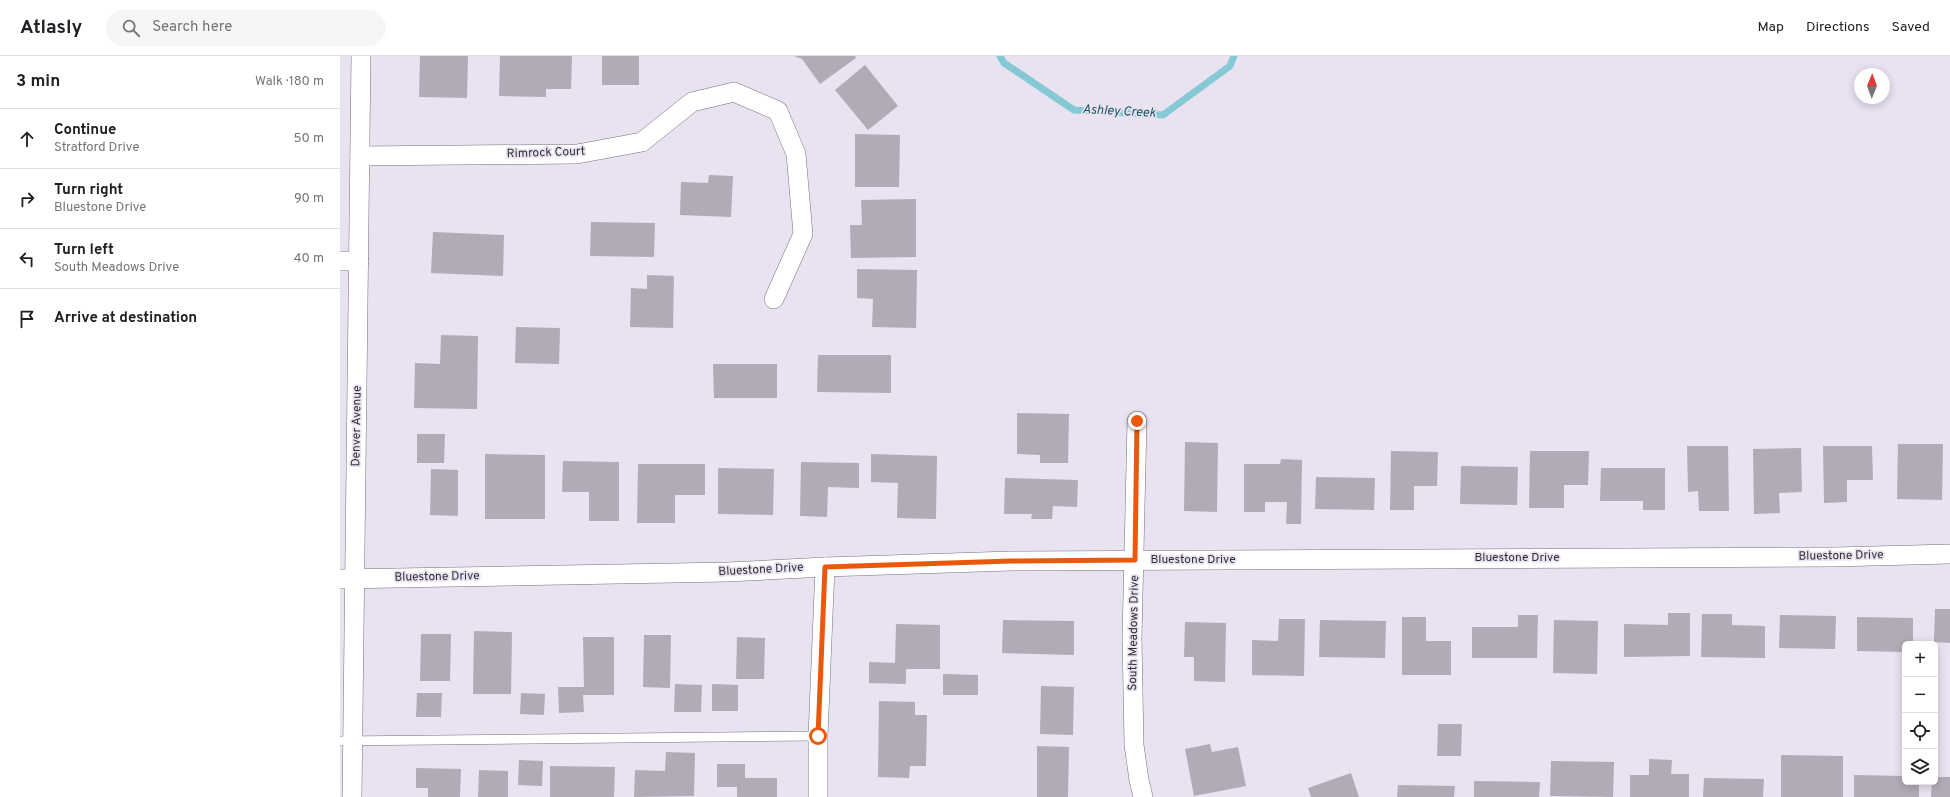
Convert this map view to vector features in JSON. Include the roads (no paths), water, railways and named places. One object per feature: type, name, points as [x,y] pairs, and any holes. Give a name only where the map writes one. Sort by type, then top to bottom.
[{"type":"street","name":"Denver Avenue","points":[[352,797],[347,741],[348,579],[359,261],[361,56]]},
{"type":"street","name":"Rimrock Court","points":[[360,156],[584,152],[642,142],[692,102],[734,92],[778,111],[796,154],[803,234],[774,299]]},
{"type":"street","points":[[340,261],[359,261]]},
{"type":"street","name":"South Meadows Drive","points":[[1137,421],[1135,560],[1132,638],[1134,745],[1143,797]]},
{"type":"street","name":"Bluestone Drive","points":[[348,579],[728,572],[825,567],[1011,561],[1826,557],[1950,554]]},
{"type":"street","points":[[818,797],[818,736],[825,567]]},
{"type":"lane","points":[[347,741],[818,736]]},
{"type":"waterway","name":"Ashley Creek","points":[[1000,56],[1004,63],[1074,110],[1163,115],[1230,66],[1234,56]]}]
